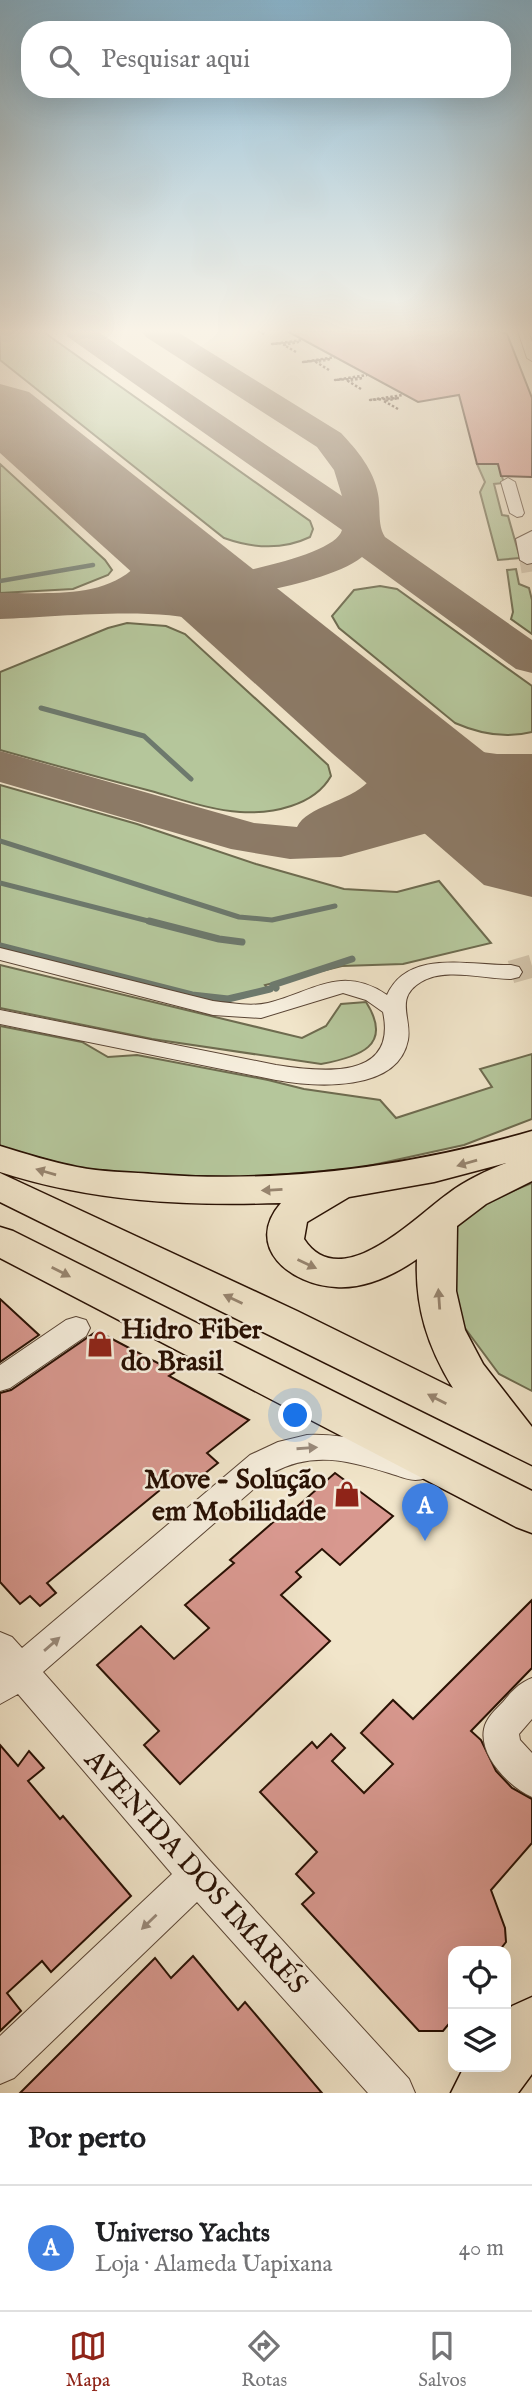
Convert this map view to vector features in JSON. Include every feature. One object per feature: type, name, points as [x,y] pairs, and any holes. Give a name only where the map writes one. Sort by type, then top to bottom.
[{"type":"highway","points":[[0,1159],[72,1180],[178,1191],[340,1186],[398,1179],[461,1166],[532,1143]]},
{"type":"highway","points":[[340,1186],[301,1207],[290,1217],[285,1231],[286,1246],[295,1258],[312,1267],[337,1273],[361,1271],[381,1264],[402,1251],[466,1199],[500,1180],[532,1167]]},
{"type":"highway","points":[[0,1186],[283,1322],[526,1444]]},
{"type":"highway","points":[[438,1221],[439,1310],[448,1342],[469,1380],[526,1444]]},
{"type":"highway","points":[[0,1241],[518,1505]]},
{"type":"highway","points":[[511,2053],[532,2026]]},
{"type":"highway","points":[[481,2093],[497,2072]]},
{"type":"street","points":[[509,482],[517,512],[532,511]]},
{"type":"street","points":[[527,560],[523,539],[532,534]]},
{"type":"street","points":[[0,954],[213,1008],[268,1010],[330,986],[346,986],[360,988],[393,1009]]},
{"type":"street","points":[[0,1017],[103,1040],[298,1076],[333,1077],[372,1069],[386,1061],[394,1051],[398,1028],[393,1009],[402,986],[425,972],[511,972]]},
{"type":"street","points":[[0,1380],[76,1328]]},
{"type":"street","points":[[7,1669],[261,1464],[283,1452],[307,1447],[342,1449],[390,1461],[518,1505]]},
{"type":"street","name":"AVENIDA DOS IMARÉS","points":[[7,1669],[395,2093]]},
{"type":"street","points":[[532,1694],[501,1728],[503,1748],[532,1779]]},
{"type":"street","points":[[0,2064],[198,1875]]},
{"type":"green space","points":[[86,429],[180,429],[310,521],[313,529],[310,537],[278,546],[245,544],[224,538]]},
{"type":"green space","points":[[0,464],[105,560],[112,570],[108,575],[73,589],[0,593]]},
{"type":"green space","points":[[477,464],[498,464],[504,483],[494,484],[502,515],[508,516],[520,558],[498,560],[480,492],[485,482]]},
{"type":"green space","points":[[516,569],[519,584],[529,588],[532,600],[532,634],[511,619],[513,612],[507,570]]},
{"type":"green space","points":[[380,586],[397,589],[532,686],[532,732],[493,734],[455,723],[339,628],[332,616],[354,590]]},
{"type":"green space","points":[[127,623],[166,626],[185,634],[328,765],[331,776],[324,786],[314,795],[291,806],[265,811],[229,811],[0,750],[0,672],[108,628]]},
{"type":"green space","points":[[0,785],[137,824],[256,864],[344,889],[397,892],[439,881],[491,943],[403,964],[342,966],[265,985],[268,989],[228,998],[193,994],[0,945]]},
{"type":"green space","points":[[0,965],[302,1038],[326,1026],[341,1004],[366,1002],[374,1017],[376,1029],[374,1039],[359,1053],[321,1064],[152,1039],[0,1008]]},
{"type":"green space","points":[[0,1026],[82,1042],[108,1057],[137,1055],[304,1089],[380,1100],[396,1118],[492,1087],[480,1069],[532,1054],[532,1119],[464,1145],[359,1168],[178,1180],[81,1169],[0,1147]]},
{"type":"green space","points":[[532,1183],[532,1391],[499,1374],[456,1316],[453,1230],[488,1201]]},
{"type":"building","points":[[468,429],[532,429],[532,477],[501,476],[498,464],[477,464]]},
{"type":"building","points":[[0,1299],[39,1335],[0,1362]]},
{"type":"building","points":[[97,1331],[175,1372],[169,1376],[249,1420],[207,1453],[218,1463],[189,1486],[177,1476],[47,1583],[56,1593],[40,1606],[30,1596],[20,1604],[0,1582],[0,1393],[11,1390]]},
{"type":"building","points":[[335,1473],[393,1516],[340,1565],[322,1549],[296,1572],[301,1577],[281,1595],[330,1641],[180,1784],[144,1745],[159,1731],[97,1665],[141,1626],[174,1659],[209,1628],[185,1605],[234,1563],[230,1560],[287,1510],[290,1513]]},
{"type":"building","points":[[532,1600],[532,1668],[471,1731],[481,1740],[496,1771],[512,1788],[532,1799],[532,1843],[491,1890],[505,1928],[506,1942],[503,1946],[448,1946],[448,2025],[443,2031],[419,2031],[302,1904],[314,1893],[296,1874],[317,1852],[260,1792],[312,1742],[317,1748],[331,1734],[345,1748],[332,1761],[364,1793],[393,1764],[361,1733],[393,1700],[413,1719]]},
{"type":"building","points":[[0,1745],[18,1766],[29,1751],[44,1768],[28,1781],[60,1819],[63,1816],[131,1896],[51,1972],[42,1961],[7,1993],[21,2011],[0,2031]]},
{"type":"building","points":[[193,1956],[238,2010],[245,2002],[322,2093],[20,2093],[155,1958],[171,1978]]},
{"type":"waterway","points":[[0,581],[93,565]]},
{"type":"waterway","points":[[41,708],[144,736],[191,779]]},
{"type":"waterway","points":[[0,841],[239,917],[272,920],[335,906]]},
{"type":"waterway","points":[[0,883],[156,923]]},
{"type":"waterway","points":[[149,921],[219,939],[242,942]]},
{"type":"waterway","points":[[0,946],[192,995],[228,999],[270,989]]},
{"type":"waterway","points":[[276,988],[273,985],[352,959]]},
{"type":"taxiway","points":[[219,429],[356,523],[361,530]]},
{"type":"taxiway","points":[[311,429],[329,440],[356,478],[360,496],[361,530]]},
{"type":"taxiway","points":[[145,602],[258,580],[320,563],[343,553],[356,543],[361,530]]},
{"type":"taxiway","points":[[361,530],[371,545],[532,660]]},
{"type":"taxiway","points":[[74,604],[120,594],[142,583],[156,566],[159,544]]},
{"type":"taxiway","points":[[74,604],[149,603],[198,607],[244,621],[266,634]]},
{"type":"taxiway","points":[[0,606],[74,604]]},
{"type":"taxiway","points":[[323,826],[372,804],[391,786],[396,774],[396,761],[376,728]]},
{"type":"taxiway","points":[[398,746],[464,765],[532,769]]},
{"type":"taxiway","points":[[0,766],[250,838],[290,843],[341,841],[532,788]]},
{"type":"runway","points":[[23,429],[376,728],[532,856]]},
{"type":"tunnel","points":[[527,560],[529,572]]},
{"type":"tunnel","points":[[511,972],[532,966]]},
{"type":"place","name":"Hidro Fiber do Brasil","points":[[100,1344]]},
{"type":"place","name":"Move - Solução em Mobilidade","points":[[347,1494]]},
{"type":"place","name":"Universo Yachts","points":[[425,1541]]}]
